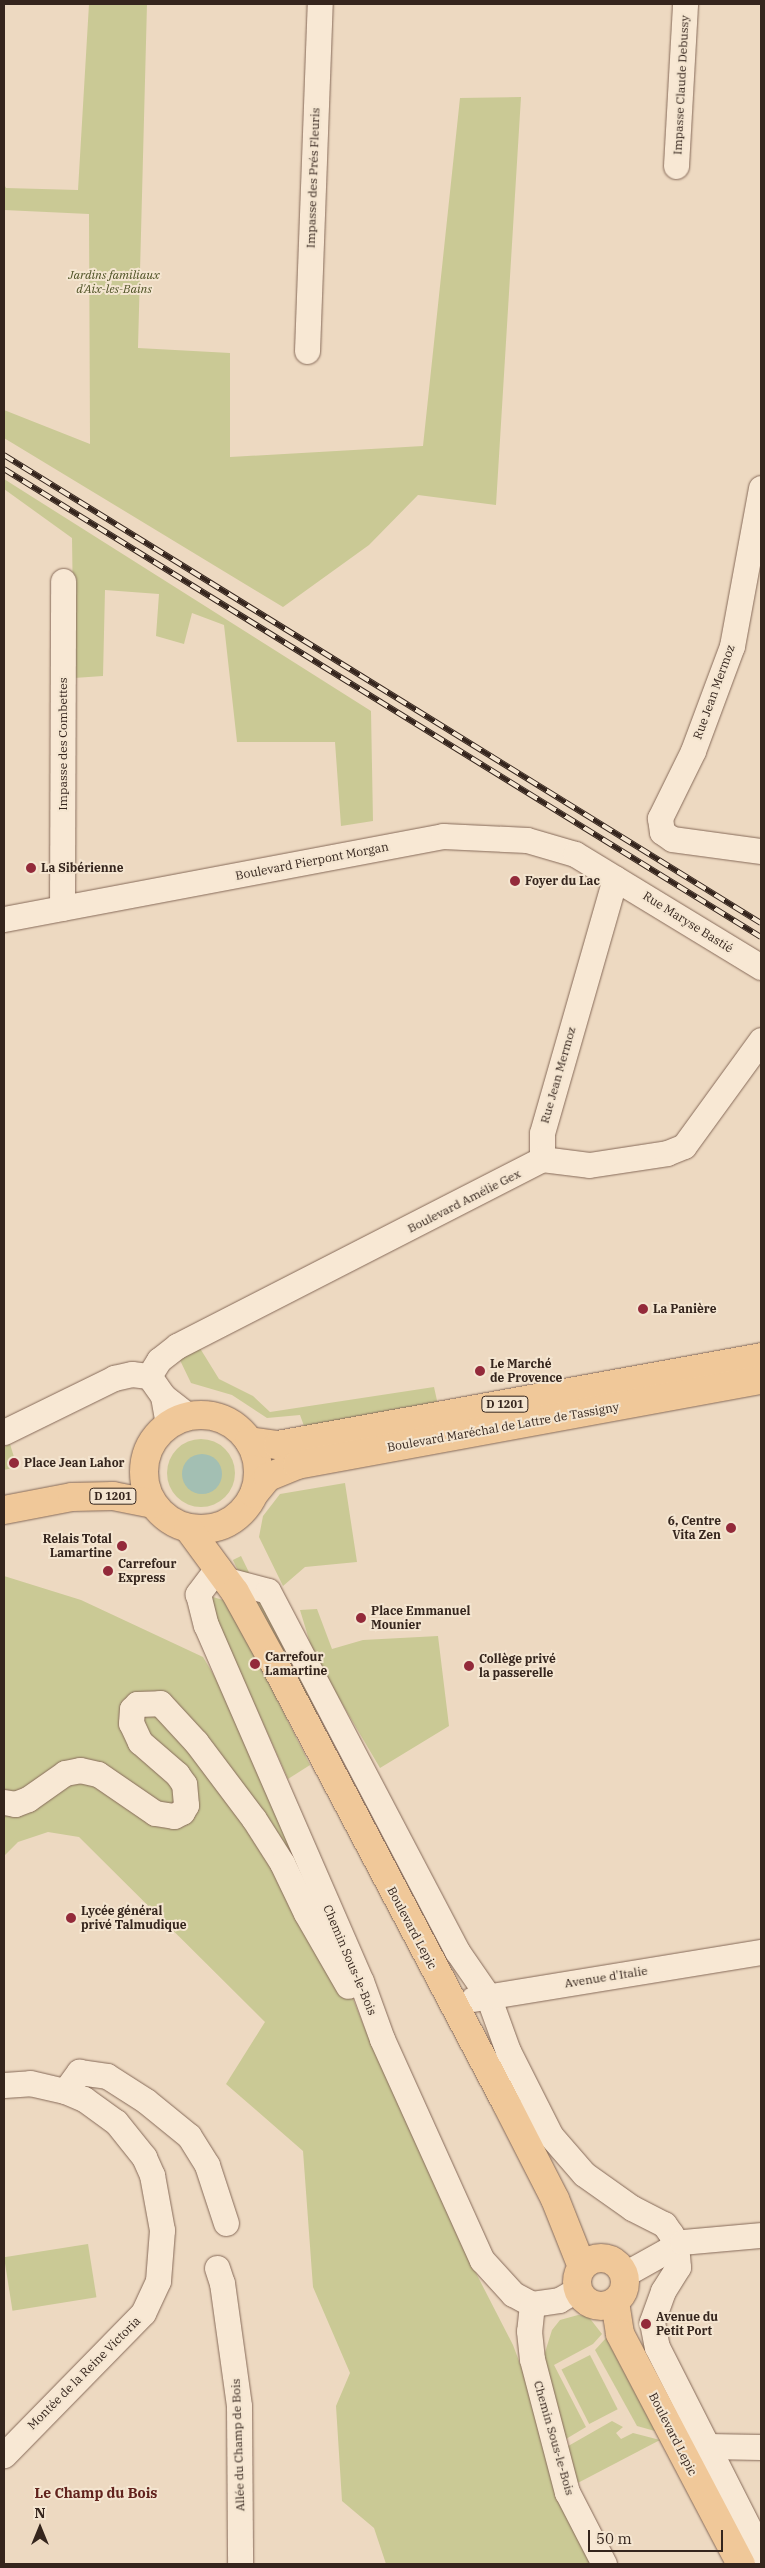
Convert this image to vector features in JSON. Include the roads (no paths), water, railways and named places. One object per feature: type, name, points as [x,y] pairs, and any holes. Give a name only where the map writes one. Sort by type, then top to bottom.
[{"type":"main road","name":"Boulevard Maréchal de Lattre de Tassigny","points":[[249,1441],[278,1445],[761,1357]]},
{"type":"main road","name":"Boulevard Maréchal de Lattre de Tassigny","points":[[254,1494],[268,1477],[297,1465],[761,1380]]},
{"type":"main road","points":[[206,1415],[223,1419],[238,1428],[249,1441],[258,1467],[254,1494],[241,1513],[223,1525],[208,1529],[188,1528],[170,1520],[153,1504],[143,1476],[144,1462],[149,1448],[178,1420],[206,1415]]},
{"type":"main road","name":"D 1201","points":[[72,1497],[130,1472],[144,1462]]},
{"type":"main road","name":"D 1201","points":[[4,1510],[72,1497],[113,1496],[153,1504]]},
{"type":"main road","points":[[222,1573],[223,1525]]},
{"type":"main road","name":"Boulevard Lepic","points":[[188,1528],[222,1573],[506,2103],[568,2283]]},
{"type":"main road","points":[[607,2260],[622,2271],[624,2290],[612,2303],[596,2306],[568,2283],[607,2260]]},
{"type":"main road","name":"Boulevard Lepic","points":[[612,2303],[620,2334],[741,2564]]},
{"type":"street","name":"Impasse des Prés Fleuris","points":[[307,351],[320,4]]},
{"type":"street","name":"Impasse Claude Debussy","points":[[676,166],[685,4]]},
{"type":"street","name":"Rue Jean Mermoz","points":[[761,488],[732,646],[693,752],[660,818],[662,832],[687,842],[761,851]]},
{"type":"street","name":"Impasse des Combettes","points":[[62,908],[63,581]]},
{"type":"street","name":"Boulevard Pierpont Morgan","points":[[4,919],[443,836],[526,840],[575,854],[615,878]]},
{"type":"street","name":"Rue Jean Mermoz","points":[[542,1159],[542,1133],[615,878]]},
{"type":"street","name":"Rue Maryse Bastié","points":[[615,878],[761,967]]},
{"type":"street","points":[[542,1159],[589,1165],[667,1153],[684,1146],[761,1040]]},
{"type":"street","name":"Boulevard Amélie Gex","points":[[156,1386],[159,1360],[177,1346],[542,1159]]},
{"type":"street","points":[[5,1429],[114,1378],[132,1374],[156,1386],[178,1420]]},
{"type":"street","points":[[222,1573],[268,1591],[458,1951],[488,1996],[508,2051],[551,2136],[561,2149],[609,2193],[664,2224],[676,2244],[678,2267],[663,2291],[652,2322],[657,2347],[761,2552]]},
{"type":"street","name":"Chemin Sous-le-Bois","points":[[222,1573],[198,1594],[206,1625],[361,1981],[382,2039],[482,2260],[495,2275],[568,2283],[529,2346],[567,2492],[604,2564]]},
{"type":"street","points":[[4,1802],[15,1804],[28,1799],[65,1773],[80,1770],[98,1774],[156,1813],[174,1816],[182,1812],[186,1805],[184,1784],[177,1774],[140,1742],[131,1723],[132,1709],[137,1704],[160,1704],[215,1766],[254,1819],[282,1863],[328,1953],[382,2039]]},
{"type":"street","name":"Avenue d'Italie","points":[[451,2002],[761,1952]]},
{"type":"street","points":[[65,2091],[79,2072],[107,2076],[146,2101],[190,2136],[207,2164],[226,2223]]},
{"type":"street","name":"Montée de la Reine Victoria","points":[[4,2085],[30,2084],[65,2091],[110,2117],[144,2157],[160,2207],[162,2250],[158,2281],[150,2302],[134,2324],[4,2455]]},
{"type":"street","points":[[622,2271],[676,2244],[704,2238],[761,2235]]},
{"type":"street","name":"Allée du Champ de Bois","points":[[217,2268],[222,2283],[239,2406],[240,2564]]},
{"type":"street","points":[[707,2446],[761,2447]]},
{"type":"railway","points":[[4,455],[761,923]]},
{"type":"railway","points":[[4,469],[761,937]]},
{"type":"place","name":"La Sibérienne","points":[[31,868]]},
{"type":"place","name":"Foyer du Lac","points":[[515,881]]},
{"type":"place","name":"La Panière","points":[[643,1309]]},
{"type":"place","name":"Le Marché de Provence","points":[[480,1371]]},
{"type":"place","name":"Place Jean Lahor","points":[[14,1463]]},
{"type":"place","name":"6, Centre Vita Zen","points":[[731,1528]]},
{"type":"place","name":"Relais Total Lamartine","points":[[122,1546]]},
{"type":"place","name":"Carrefour Express","points":[[108,1571]]},
{"type":"place","name":"Place Emmanuel Mounier","points":[[361,1618]]},
{"type":"place","name":"Carrefour Lamartine","points":[[255,1664]]},
{"type":"place","name":"Collège privé la passerelle","points":[[469,1666]]},
{"type":"place","name":"Lycée général privé Talmudique","points":[[71,1918]]},
{"type":"place","name":"Avenue du Petit Port","points":[[646,2324]]},
{"type":"district","name":"Le Champ du Bois","points":[[96,2493]]},
{"type":"park label","name":"Jardins familiaux d'Aix-les-Bains","points":[[114,282]]}]
